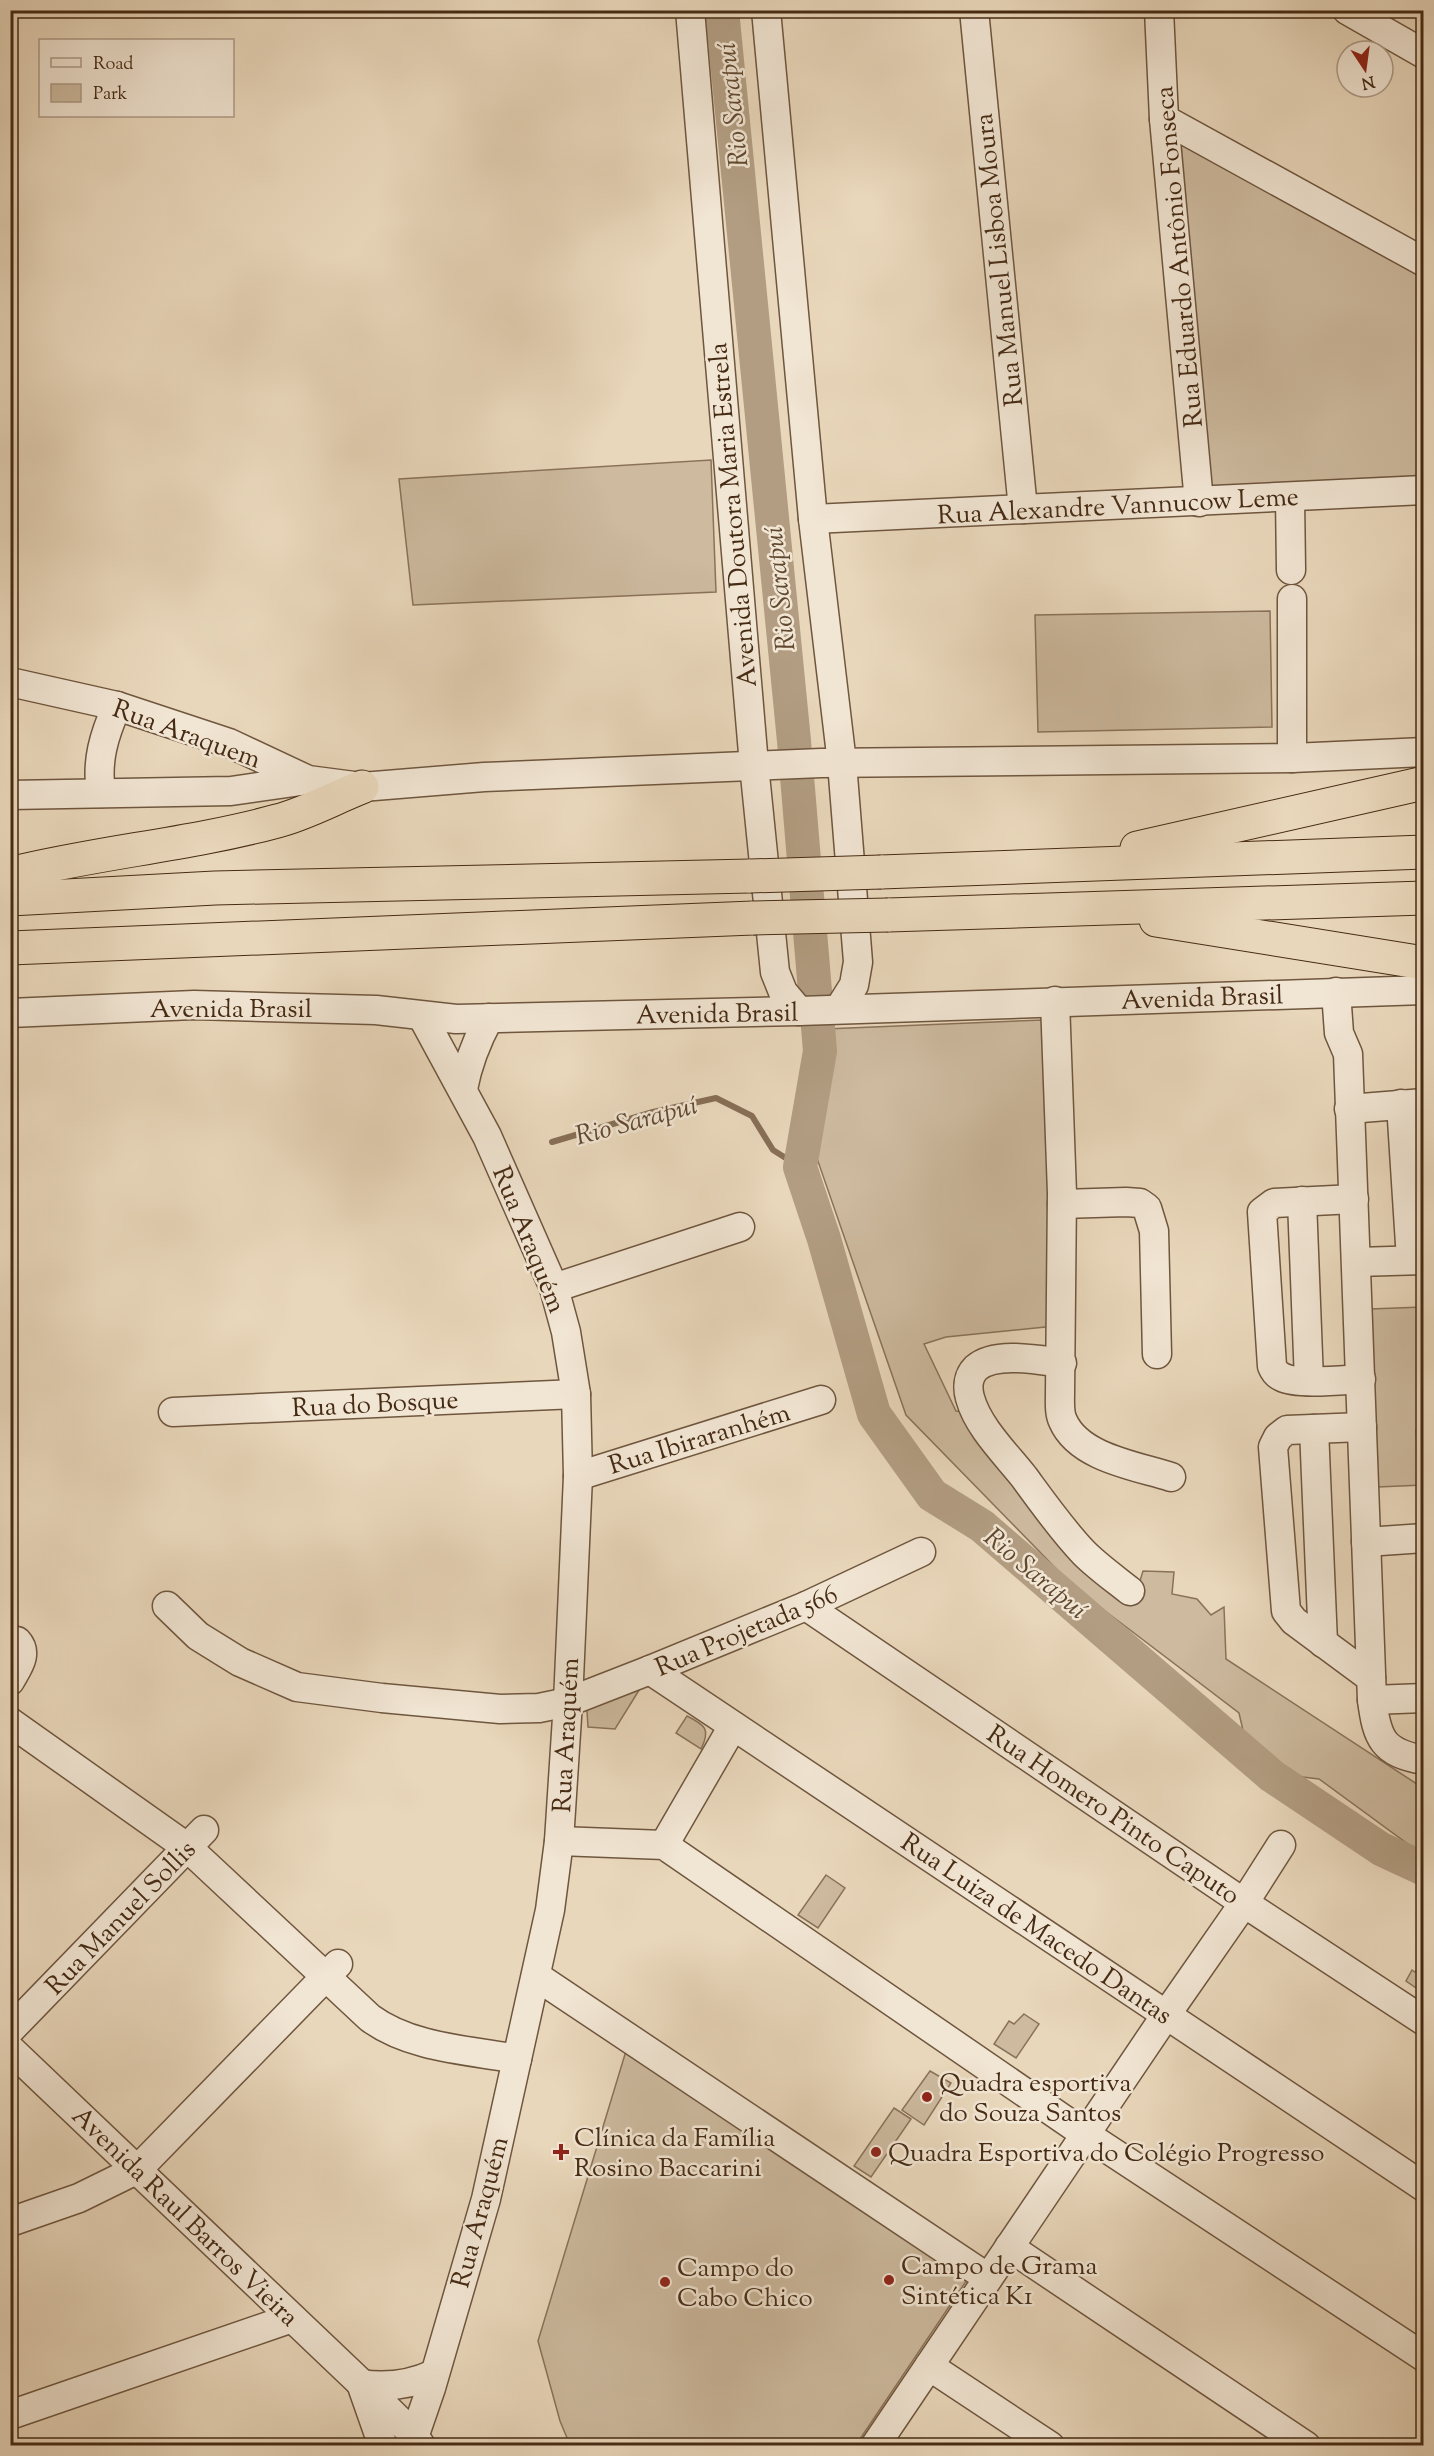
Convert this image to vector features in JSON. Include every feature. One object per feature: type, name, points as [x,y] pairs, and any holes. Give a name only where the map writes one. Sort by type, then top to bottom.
[{"type":"highway","points":[[1060,866],[1424,783]]},
{"type":"highway","points":[[10,874],[70,860],[278,821],[362,787]]},
{"type":"highway","points":[[10,899],[215,888],[750,876],[1424,852]]},
{"type":"highway","points":[[10,948],[753,918],[1424,898]]},
{"type":"highway","points":[[1077,908],[1424,963]]},
{"type":"street","name":"Avenida Doutora Maria Estrela","points":[[690,10],[750,726],[767,765],[776,972],[783,992],[801,1011]]},
{"type":"street","points":[[766,10],[813,519],[839,734],[858,755],[844,762]]},
{"type":"street","name":"Rua Manuel Lisboa Moura","points":[[974,10],[1023,509]]},
{"type":"street","name":"Rua Eduardo Antônio Fonseca","points":[[1159,10],[1164,119],[1199,502]]},
{"type":"street","points":[[1347,10],[1424,54]]},
{"type":"street","points":[[1164,119],[1424,262]]},
{"type":"street","name":"Rua Alexandre Vannucow Leme","points":[[813,519],[1424,490]]},
{"type":"street","points":[[1290,498],[1291,570]]},
{"type":"street","points":[[1292,600],[1292,758]]},
{"type":"street","name":"Rua Araquem","points":[[10,682],[117,706],[229,743],[308,780],[362,787]]},
{"type":"street","points":[[101,793],[98,775],[100,753],[117,706]]},
{"type":"street","points":[[706,767],[732,749],[750,726]]},
{"type":"street","points":[[362,787],[484,777],[844,762],[1292,758],[1424,752]]},
{"type":"street","points":[[836,1009],[854,985],[858,962],[844,762]]},
{"type":"street","points":[[10,795],[231,791],[308,780]]},
{"type":"street","name":"Avenida Brasil","points":[[10,1013],[194,1005],[376,1010],[422,1016],[489,1018],[801,1011],[1424,990]]},
{"type":"street","points":[[1345,992],[1339,1033],[1348,1054],[1375,1725],[1381,1740],[1394,1751],[1407,1757],[1424,1760]]},
{"type":"street","points":[[1054,1001],[1062,1204],[1060,1393],[1062,1419],[1070,1432],[1083,1445],[1104,1455],[1171,1477]]},
{"type":"street","name":"Rua Araquém","points":[[419,2443],[433,2381],[486,2199],[550,1910],[559,1841],[568,1702],[578,1476],[576,1394],[566,1332],[554,1288],[487,1136],[422,1016]]},
{"type":"street","points":[[463,1089],[469,1059],[489,1018]]},
{"type":"street","points":[[1349,1109],[1412,1104],[1417,1260],[1357,1262]]},
{"type":"street","points":[[1354,1199],[1274,1203],[1262,1212],[1272,1366],[1276,1373],[1283,1378],[1309,1381],[1361,1379]]},
{"type":"street","points":[[1302,1201],[1309,1381]]},
{"type":"street","points":[[1062,1204],[1133,1202],[1140,1203],[1147,1208],[1155,1232],[1157,1354]]},
{"type":"street","points":[[554,1288],[740,1227]]},
{"type":"street","points":[[1062,1363],[1015,1358],[991,1360],[977,1367],[970,1375],[968,1387],[971,1400],[985,1427],[1065,1531],[1086,1554],[1130,1591]]},
{"type":"street","name":"Rua do Bosque","points":[[173,1412],[576,1394]]},
{"type":"street","name":"Rua Ibiraranhém","points":[[578,1476],[821,1400]]},
{"type":"street","points":[[1362,1427],[1287,1430],[1278,1437],[1273,1447],[1286,1611],[1294,1621],[1323,1642],[1372,1689],[1424,1698]]},
{"type":"street","points":[[1314,1429],[1323,1642]]},
{"type":"street","points":[[1366,1542],[1424,1538]]},
{"type":"street","name":"Rua Projetada 566","points":[[167,1606],[198,1636],[240,1662],[297,1687],[500,1709],[539,1708],[568,1702],[650,1670],[806,1606],[921,1552]]},
{"type":"street","name":"Rua Homero Pinto Caputo","points":[[806,1606],[1244,1903],[1424,2021]]},
{"type":"street","points":[[10,1682],[23,1655],[22,1647],[14,1641]]},
{"type":"street","name":"Rua Luiza de Macedo Dantas","points":[[650,1670],[1424,2187]]},
{"type":"street","points":[[10,1722],[196,1839],[334,1970],[370,2018],[406,2039],[517,2059]]},
{"type":"street","points":[[664,1845],[733,1726]]},
{"type":"street","name":"Rua Manuel Sollis","points":[[10,2030],[196,1839]]},
{"type":"street","points":[[559,1841],[664,1845],[1085,2134],[1424,2357]]},
{"type":"street","points":[[875,2445],[1244,1903],[1281,1845]]},
{"type":"street","points":[[10,2222],[79,2198],[138,2169],[334,1970]]},
{"type":"street","points":[[536,1976],[988,2278]]},
{"type":"street","name":"Avenida Raul Barros Vieira","points":[[10,2049],[138,2169],[419,2443]]},
{"type":"street","points":[[1009,2247],[1306,2445]]},
{"type":"street","points":[[10,2415],[292,2318]]},
{"type":"street","points":[[928,2366],[1050,2445]]},
{"type":"street","points":[[361,2384],[391,2386],[433,2381]]},
{"type":"street","name":"Avenida Raul Barros Vieira","points":[[361,2384],[383,2445]]},
{"type":"green space","points":[[1164,119],[1423,263],[1423,490],[1199,502]]},
{"type":"green space","points":[[711,460],[716,592],[413,605],[399,479]]},
{"type":"green space","points":[[1270,611],[1272,727],[1038,732],[1035,615]]},
{"type":"green space","points":[[1043,1020],[1055,1326],[946,1337],[924,1344],[956,1411],[968,1412],[1134,1600],[1143,1571],[1174,1572],[1172,1594],[1197,1599],[1211,1615],[1224,1607],[1226,1659],[1423,1788],[1423,1855],[1319,1779],[1286,1775],[1245,1739],[1239,1713],[1075,1588],[906,1415],[812,1144],[828,1049],[825,1029]]},
{"type":"green space","points":[[1423,1307],[1423,1485],[1378,1487],[1370,1309]]},
{"type":"green space","points":[[641,1687],[615,1729],[588,1727],[587,1711],[592,1705]]},
{"type":"green space","points":[[687,1716],[702,1725],[706,1732],[701,1749],[676,1733]]},
{"type":"green space","points":[[826,1875],[845,1888],[818,1928],[798,1915]]},
{"type":"green space","points":[[1423,1965],[1423,1983],[1419,1990],[1406,1981],[1412,1970],[1415,1972]]},
{"type":"green space","points":[[1024,2014],[1039,2024],[1016,2058],[994,2044],[1009,2021],[1014,2024]]},
{"type":"green space","points":[[626,2051],[969,2277],[856,2445],[570,2445],[560,2421],[538,2341]]},
{"type":"green space","name":"Quadra esportiva do Souza Santos","points":[[930,2071],[951,2083],[924,2125],[902,2110]]},
{"type":"green space","name":"Quadra Esportiva do Colégio Progresso","points":[[894,2108],[911,2119],[871,2177],[854,2166]]},
{"type":"shaded area","points":[[1416,1430],[1423,1430],[1423,1468],[1418,1468]]},
{"type":"waterway","name":"Rio Sarapuí","points":[[722,10],[794,741],[820,1051],[800,1167],[824,1239],[874,1414],[932,1495],[982,1526],[1272,1776],[1381,1849],[1424,1869]]},
{"type":"waterway","name":"Rio Sarapuí","points":[[552,1142],[653,1112],[716,1098],[752,1116],[773,1150],[800,1167]]},
{"type":"place","name":"Quadra esportiva do Souza Santos","points":[[927,2097]]},
{"type":"place","name":"Clínica da Família Rosino Baccarini","points":[[561,2152]]},
{"type":"place","name":"Quadra Esportiva do Colégio Progresso","points":[[876,2152]]},
{"type":"place","name":"Campo de Grama Sintética K1","points":[[889,2280]]},
{"type":"place","name":"Campo do Cabo Chico","points":[[665,2282]]}]
